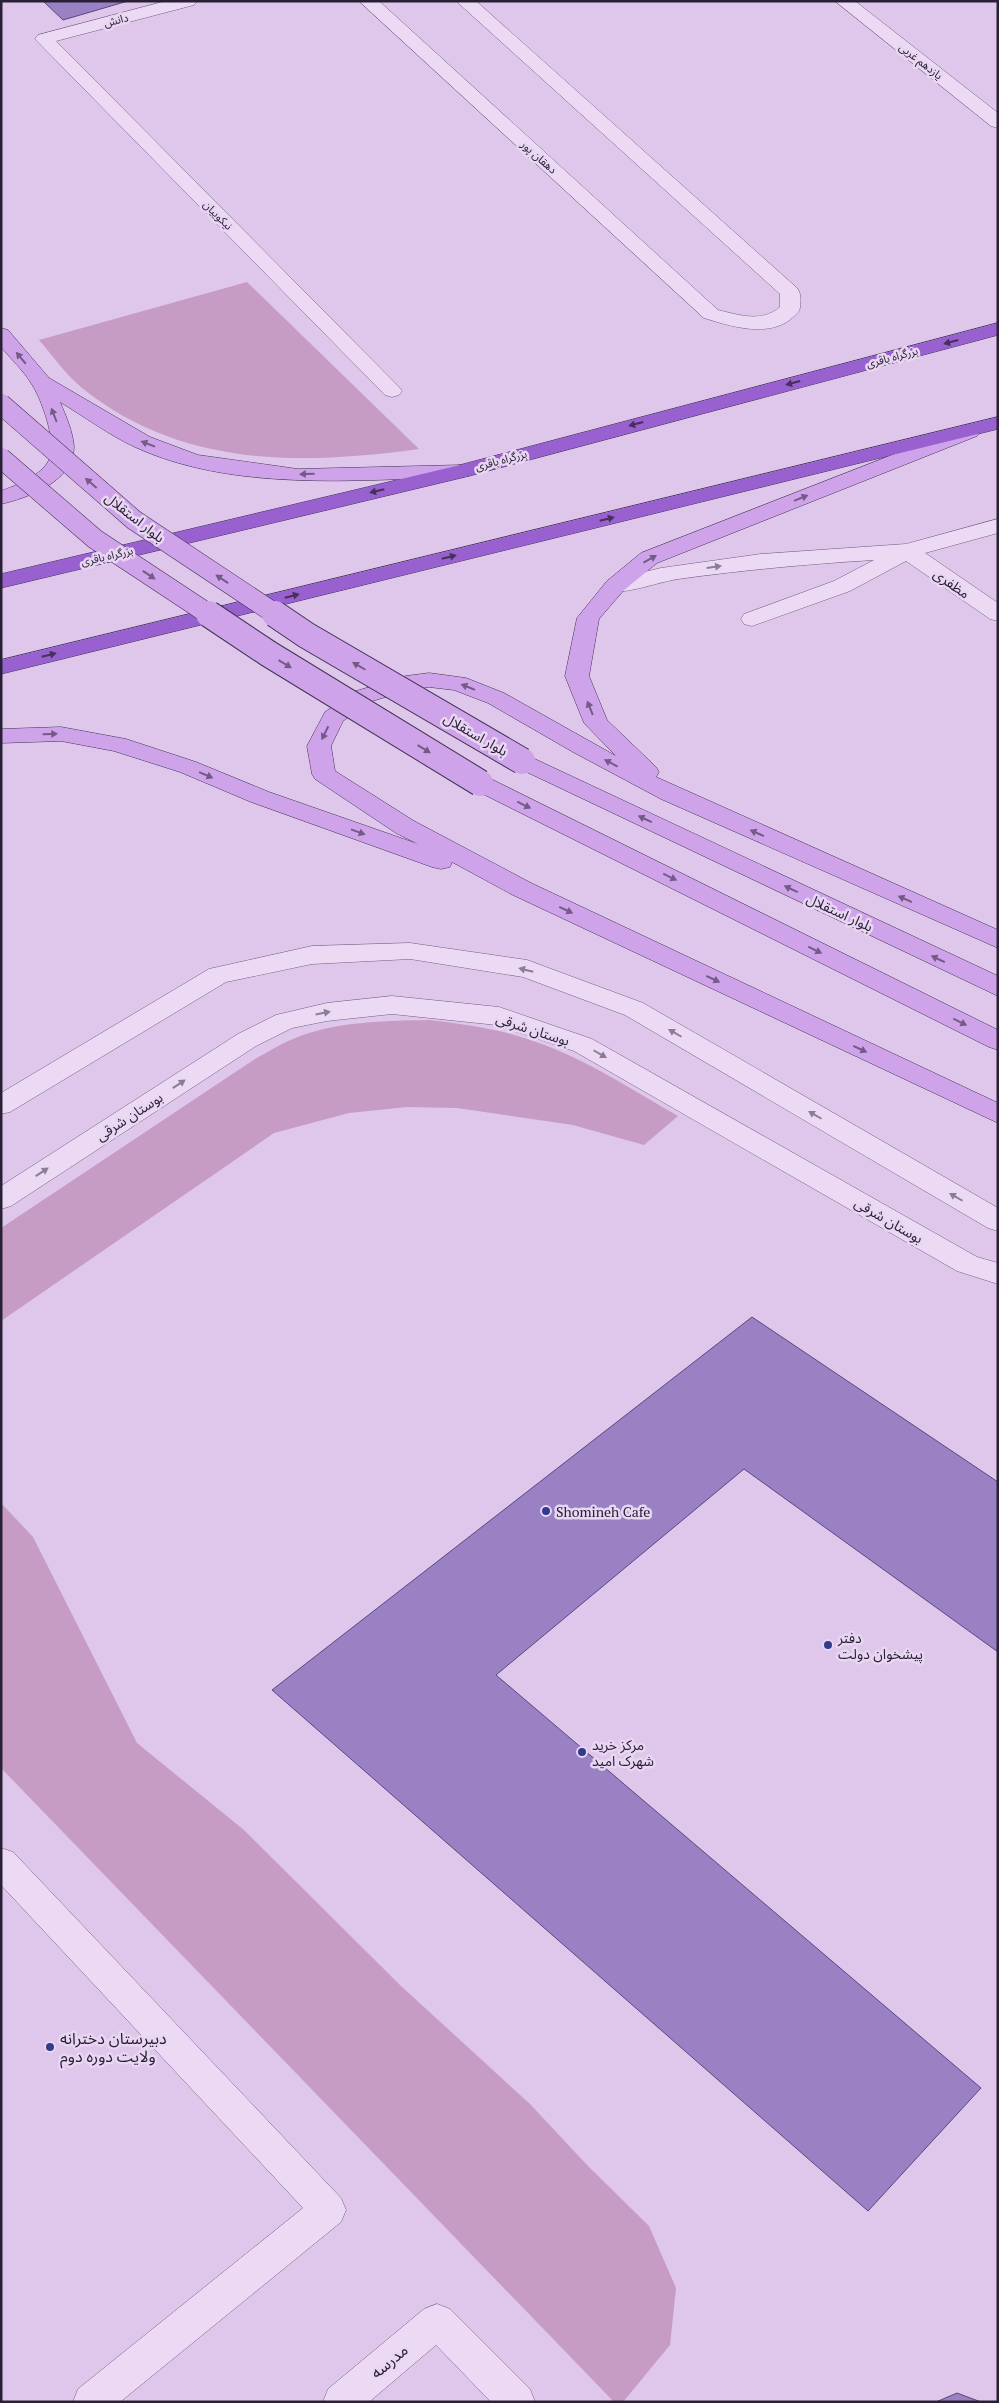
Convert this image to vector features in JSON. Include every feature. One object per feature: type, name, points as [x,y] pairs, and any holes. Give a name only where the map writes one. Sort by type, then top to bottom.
[{"type":"highway","name":"بزرگراه باقری","points":[[1,581],[461,471],[998,329]]},
{"type":"highway","points":[[1,666],[998,423]]},
{"type":"main road","points":[[1,334],[42,382],[142,442],[194,461],[298,474],[461,471]]},
{"type":"main road","points":[[1,498],[23,491],[54,471],[64,450],[59,428],[42,382]]},
{"type":"main road","name":"بلوار استقلال","points":[[1,404],[134,520],[306,635],[522,761],[998,987]]},
{"type":"main road","points":[[670,794],[596,723],[577,676],[588,618],[615,586],[649,558],[969,431]]},
{"type":"main road","points":[[1,458],[95,539],[269,654],[480,783],[998,1041]]},
{"type":"main road","points":[[998,940],[670,794],[581,747],[496,698],[458,683],[429,680],[406,683],[361,697],[332,717],[319,746],[324,774],[405,827],[522,889],[998,1114]]},
{"type":"main road","points":[[1,736],[61,734],[118,744],[188,766],[260,798],[522,889]]},
{"type":"street","name":"دانش","points":[[44,39],[188,1]]},
{"type":"street","name":"دهقان پور","points":[[368,1],[711,314],[737,321],[769,322],[783,317],[790,309],[790,292],[465,1]]},
{"type":"street","name":"یازدهم غربی","points":[[844,1],[998,122]]},
{"type":"street","name":"نیکوییان","points":[[44,39],[392,391]]},
{"type":"street","points":[[615,586],[661,575],[761,561],[907,551],[998,526]]},
{"type":"street","points":[[752,619],[842,586],[907,551]]},
{"type":"street","name":"مظفری","points":[[907,551],[998,614]]},
{"type":"street","points":[[1,1104],[218,975],[312,955],[410,951],[527,969],[634,1009],[998,1221]]},
{"type":"street","name":"بوستان شرقی","points":[[1,1199],[247,1040],[285,1022],[327,1012],[392,1005],[499,1016],[583,1045],[966,1264],[998,1274]]},
{"type":"street","points":[[1,1862],[328,2210],[91,2402]]},
{"type":"street","name":"مدرسه","points":[[341,2402],[437,2321],[517,2402]]},
{"type":"shaded area","points":[[247,282],[419,449],[330,457],[286,458],[243,454],[201,447],[160,434],[120,414],[76,383],[39,340]]},
{"type":"shaded area","points":[[430,1020],[489,1029],[544,1045],[584,1062],[678,1116],[644,1145],[573,1125],[457,1108],[407,1107],[349,1113],[274,1133],[1,1321],[1,1228],[255,1059],[283,1043],[309,1033],[343,1025]]},
{"type":"shaded area","points":[[1,1503],[33,1537],[137,1743],[244,1830],[401,1986],[530,2104],[587,2165],[649,2226],[676,2288],[670,2345],[623,2402],[614,2402],[1,1768]]},
{"type":"building","points":[[43,1],[128,1],[63,20]]},
{"type":"building","points":[[752,1317],[998,1482],[998,1652],[744,1469],[496,1675],[981,2088],[868,2211],[272,1690]]},
{"type":"building","points":[[957,2393],[981,2402],[936,2402]]},
{"type":"place","name":"Shomineh Cafe","points":[[546,1511]]},
{"type":"place","name":"دفتر پیشخوان دولت","points":[[828,1645]]},
{"type":"place","name":"مرکز خرید شهرک امید","points":[[582,1752]]},
{"type":"place","name":"دبیرستان دخترانه ولایت دوره دوم","points":[[50,2047]]}]
